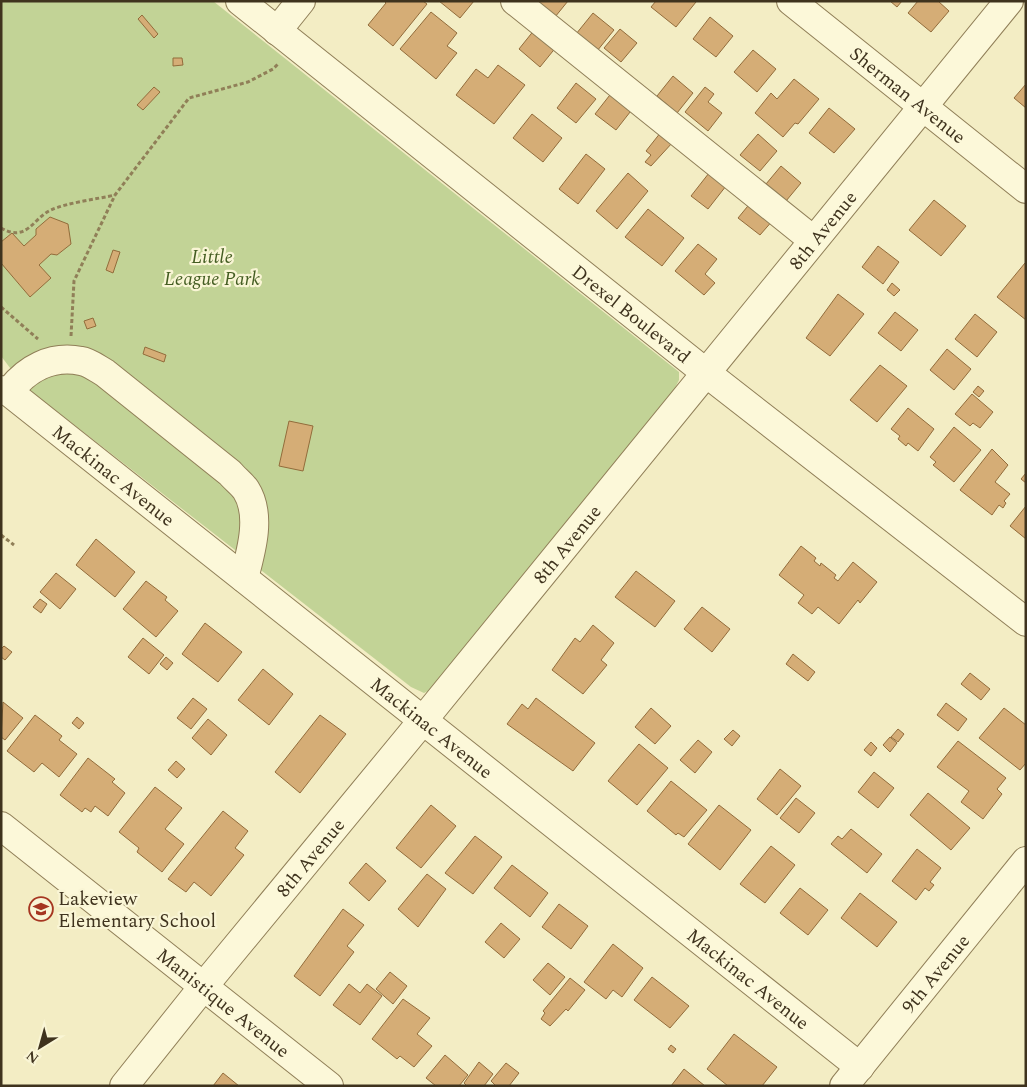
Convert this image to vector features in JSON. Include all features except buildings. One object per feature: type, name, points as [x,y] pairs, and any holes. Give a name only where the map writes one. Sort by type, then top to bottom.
[{"type":"street","name":"Drexel Boulevard","points":[[240,1],[705,372],[1026,622]]},
{"type":"street","points":[[286,38],[301,1]]},
{"type":"street","points":[[514,1],[813,240]]},
{"type":"street","name":"Sherman Avenue","points":[[790,1],[1026,189]]},
{"type":"street","name":"8th Avenue","points":[[124,1086],[202,987],[424,719],[1009,1]]},
{"type":"street","points":[[5,391],[32,370],[61,360],[82,361],[105,373],[230,473],[247,491],[253,512],[254,530],[252,548],[244,578]]},
{"type":"street","name":"Mackinac Avenue","points":[[5,391],[424,719],[852,1076]]},
{"type":"street","name":"Manistique Avenue","points":[[1,826],[329,1086]]},
{"type":"street","name":"9th Avenue","points":[[852,1076],[1026,861]]},
{"type":"path","points":[[61,360],[74,281],[115,195],[189,98],[248,82],[273,69],[286,38]]},
{"type":"path","points":[[1,228],[19,232],[31,228],[50,210],[115,195]]},
{"type":"path","points":[[1,307],[35,335],[61,360]]},
{"type":"path","points":[[1,536],[14,545]]},
{"type":"green space","name":"Little League Park","points":[[1,1],[213,1],[679,372],[679,380],[674,390],[430,690],[424,693],[411,687],[23,385],[1,356]]},
{"type":"place","name":"Lakeview Elementary School","points":[[41,909]]}]
